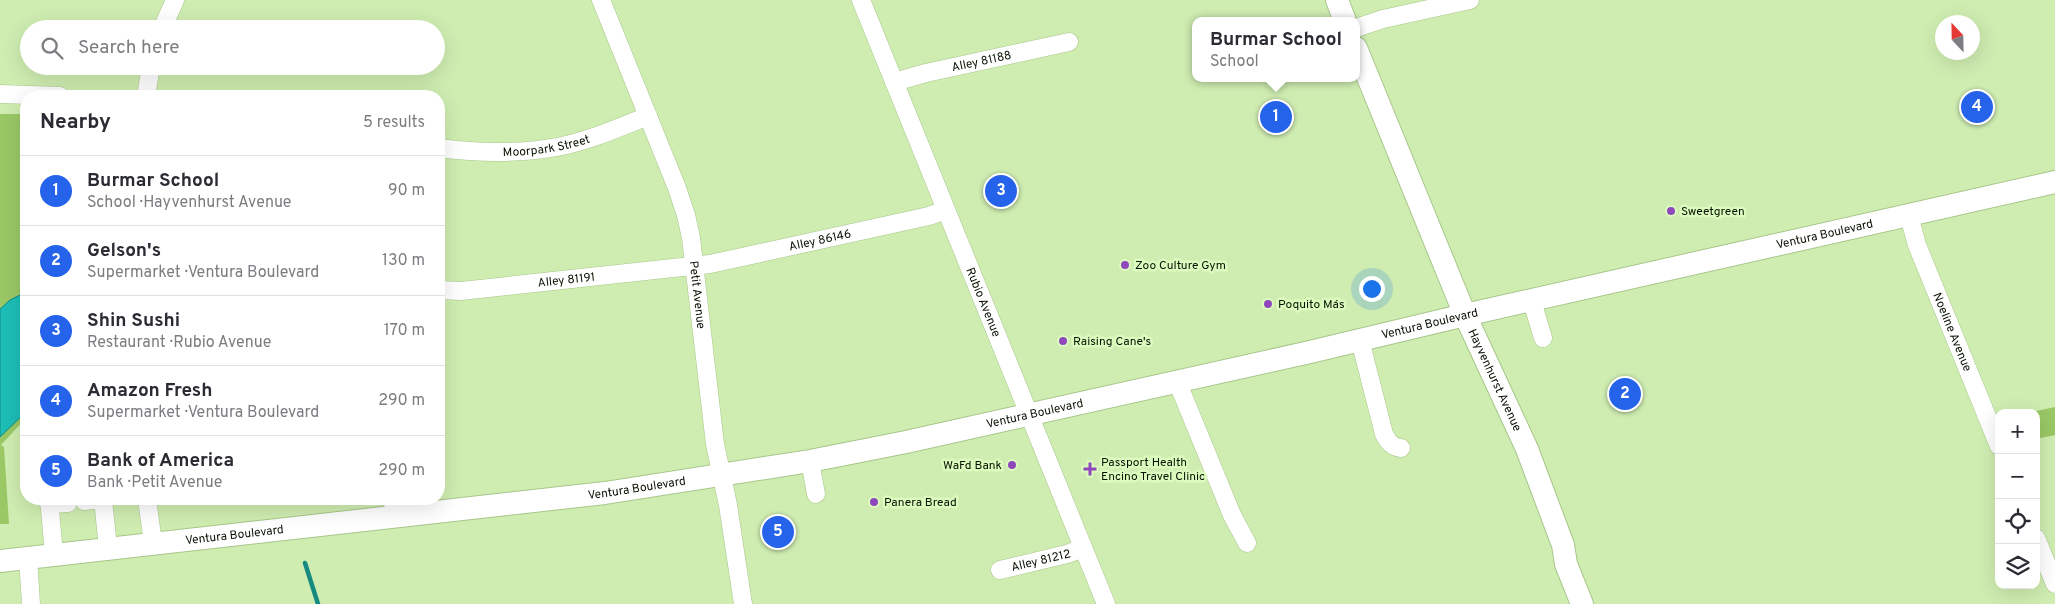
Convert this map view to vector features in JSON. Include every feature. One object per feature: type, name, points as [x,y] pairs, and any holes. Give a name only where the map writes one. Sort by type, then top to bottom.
[{"type":"main road","points":[[1337,0],[1343,17]]},
{"type":"main road","name":"Hayvenhurst Avenue","points":[[1360,58],[1466,315],[1527,450],[1560,538],[1566,564],[1582,604]]},
{"type":"main road","name":"Ventura Boulevard","points":[[445,505],[606,492],[722,476],[906,442],[2055,182]]},
{"type":"main road","name":"Ventura Boulevard","points":[[0,561],[153,543],[393,507],[440,505]]},
{"type":"street","points":[[166,20],[176,0]]},
{"type":"street","name":"Petit Avenue","points":[[601,0],[677,188],[686,215],[694,266],[715,444],[728,505],[743,604]]},
{"type":"street","name":"Rubio Avenue","points":[[861,0],[1083,548],[1099,567],[1106,604]]},
{"type":"street","points":[[1360,27],[1383,19],[1470,0]]},
{"type":"street","name":"Alley 81188","points":[[894,82],[926,73],[1069,42]]},
{"type":"street","points":[[147,90],[150,75]]},
{"type":"street","points":[[0,94],[20,95]]},
{"type":"street","name":"Moorpark Street","points":[[445,148],[502,153],[557,147],[595,136],[648,116]]},
{"type":"street","name":"Alley 86146","points":[[694,266],[919,218],[945,210]]},
{"type":"street","name":"Noeline Avenue","points":[[1909,216],[1917,246],[1995,436]]},
{"type":"street","name":"Alley 81191","points":[[445,290],[461,291],[694,266]]},
{"type":"street","points":[[1532,301],[1543,338]]},
{"type":"street","points":[[1360,340],[1384,434],[1389,443],[1401,448]]},
{"type":"street","points":[[1177,381],[1232,515],[1247,543]]},
{"type":"street","points":[[810,461],[816,494]]},
{"type":"street","points":[[49,505],[54,554]]},
{"type":"street","points":[[104,505],[108,548]]},
{"type":"street","points":[[148,505],[153,543]]},
{"type":"street","points":[[2038,544],[2055,584]]},
{"type":"street","name":"Alley 81212","points":[[1000,570],[1067,554],[1083,548]]},
{"type":"street","points":[[28,558],[31,604]]},
{"type":"green space","points":[[0,114],[20,114],[20,424],[1,445],[4,447],[9,524],[0,524]]},
{"type":"green space","points":[[2055,407],[2055,435],[2040,438],[2040,410]]},
{"type":"water","points":[[20,295],[20,418],[0,437],[0,309],[10,300]]},
{"type":"waterway","points":[[305,563],[318,604]]},
{"type":"place","name":"Amazon Fresh","points":[[1977,107]]},
{"type":"place","name":"Burmar School","points":[[1276,117]]},
{"type":"place","name":"Shin Sushi","points":[[1001,191]]},
{"type":"place","name":"Sweetgreen","points":[[1671,211]]},
{"type":"place","name":"Zoo Culture Gym","points":[[1125,265]]},
{"type":"place","name":"Poquito Más","points":[[1268,304]]},
{"type":"place","name":"Raising Cane's","points":[[1063,341]]},
{"type":"place","name":"Gelson's","points":[[1625,394]]},
{"type":"place","name":"WaFd Bank","points":[[1012,465]]},
{"type":"place","name":"Passport Health Encino Travel Clinic","points":[[1090,469]]},
{"type":"place","name":"Panera Bread","points":[[874,502]]},
{"type":"place","name":"Bank of America","points":[[778,532]]}]
